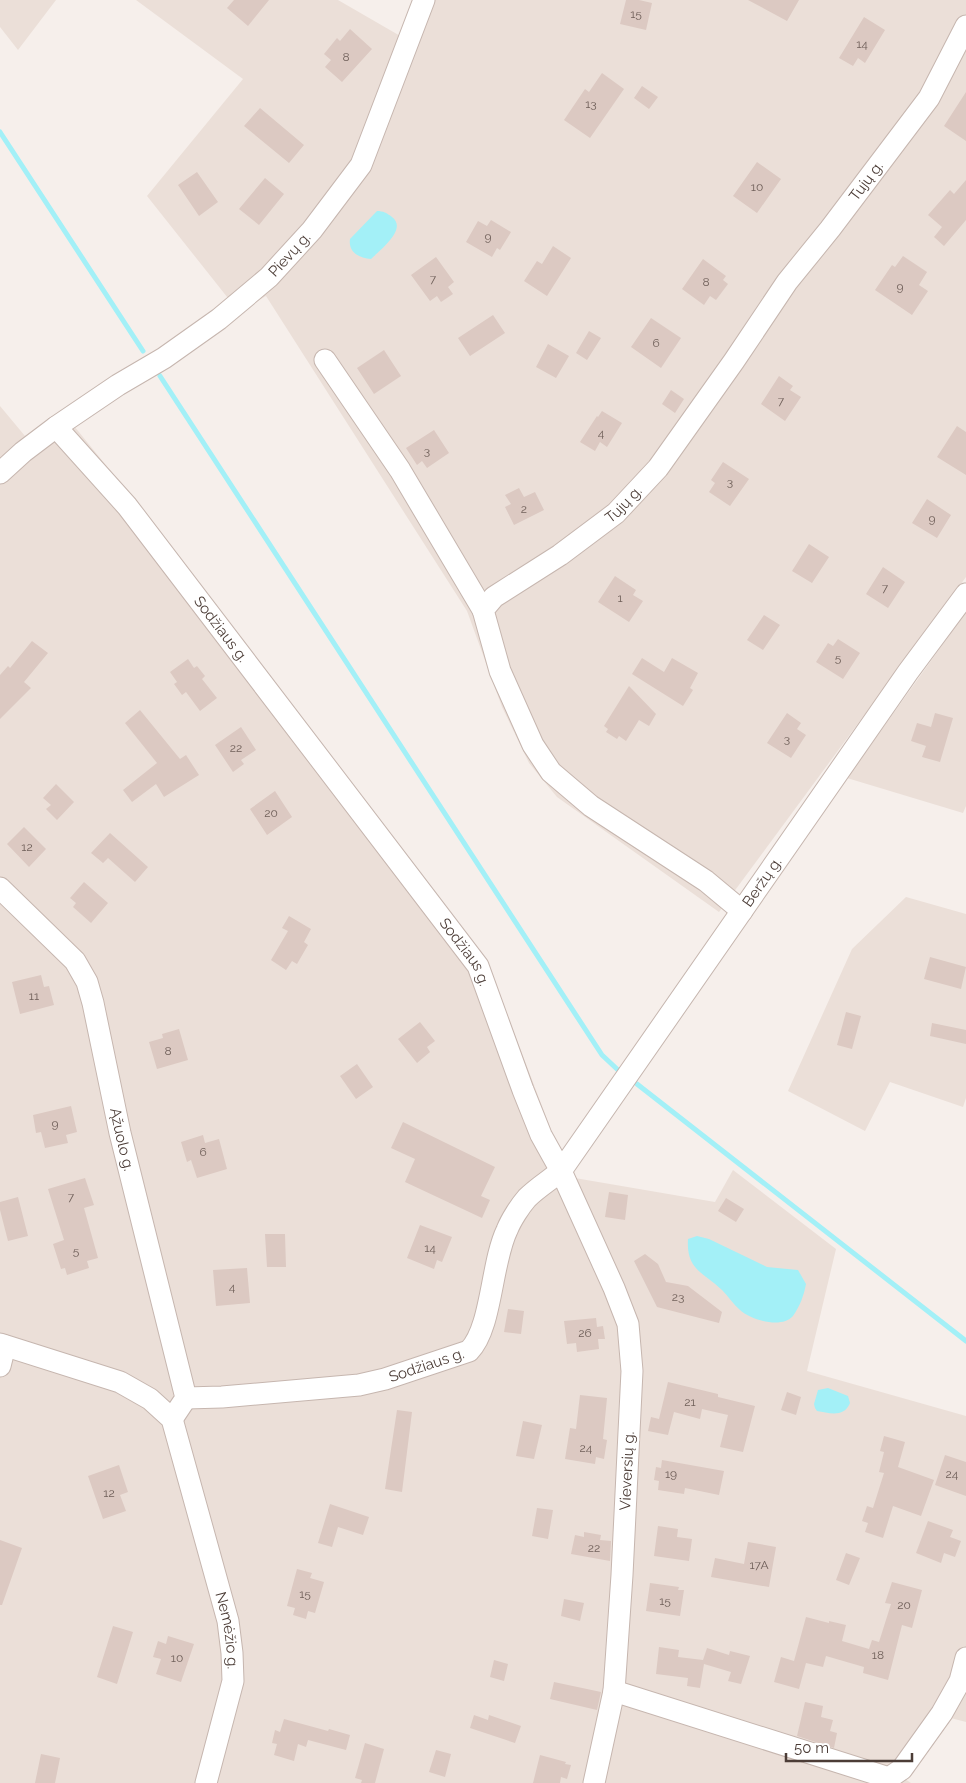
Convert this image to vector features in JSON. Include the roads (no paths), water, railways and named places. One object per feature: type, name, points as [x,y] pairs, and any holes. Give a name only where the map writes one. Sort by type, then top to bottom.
[{"type":"street","name":"Pievų g.","points":[[56,427],[118,385],[164,358],[219,319],[269,277],[312,230],[361,165],[424,0]]},
{"type":"street","name":"Tujų g.","points":[[483,610],[494,597],[560,555],[616,513],[658,468],[787,282],[849,205],[929,98],[966,26]]},
{"type":"street","points":[[325,360],[400,470],[483,610],[500,671],[533,745],[551,772],[591,806],[706,882],[742,911]]},
{"type":"street","points":[[0,473],[23,452],[56,427]]},
{"type":"street","name":"Sodžiaus g.","points":[[56,427],[127,506],[478,966],[523,1090],[541,1134],[561,1171],[527,1198],[507,1230],[494,1271],[483,1328],[476,1344],[469,1351],[385,1379],[359,1385],[222,1397],[186,1398]]},
{"type":"street","name":"Beržų g.","points":[[561,1171],[908,672],[966,594]]},
{"type":"street","name":"Ąžuolo g.","points":[[0,888],[74,960],[87,982],[120,1133],[186,1398]]},
{"type":"street","name":"Vieversių g.","points":[[561,1171],[614,1288],[628,1324],[632,1371],[614,1691],[594,1783]]},
{"type":"street","points":[[2,1352],[120,1382],[150,1399],[172,1419],[186,1398]]},
{"type":"street","name":"Nemėžio g.","points":[[172,1419],[228,1621],[232,1654],[232,1681],[206,1783]]},
{"type":"street","points":[[614,1691],[889,1778],[902,1769],[942,1714],[960,1681],[966,1658]]},
{"type":"water","points":[[377,211],[385,212],[392,217],[397,227],[391,239],[371,259],[356,254],[351,248],[350,239]]},
{"type":"water","points":[[697,1236],[709,1239],[767,1267],[798,1270],[806,1284],[798,1308],[793,1316],[782,1322],[766,1322],[751,1317],[740,1310],[722,1290],[693,1264],[688,1249],[688,1239]]},
{"type":"water","points":[[828,1388],[848,1396],[850,1403],[844,1411],[840,1413],[826,1413],[817,1411],[814,1404],[818,1390]]},
{"type":"waterway","points":[[0,132],[143,351]]},
{"type":"waterway","points":[[160,376],[602,1055],[618,1070]]},
{"type":"waterway","points":[[637,1084],[966,1341]]}]
